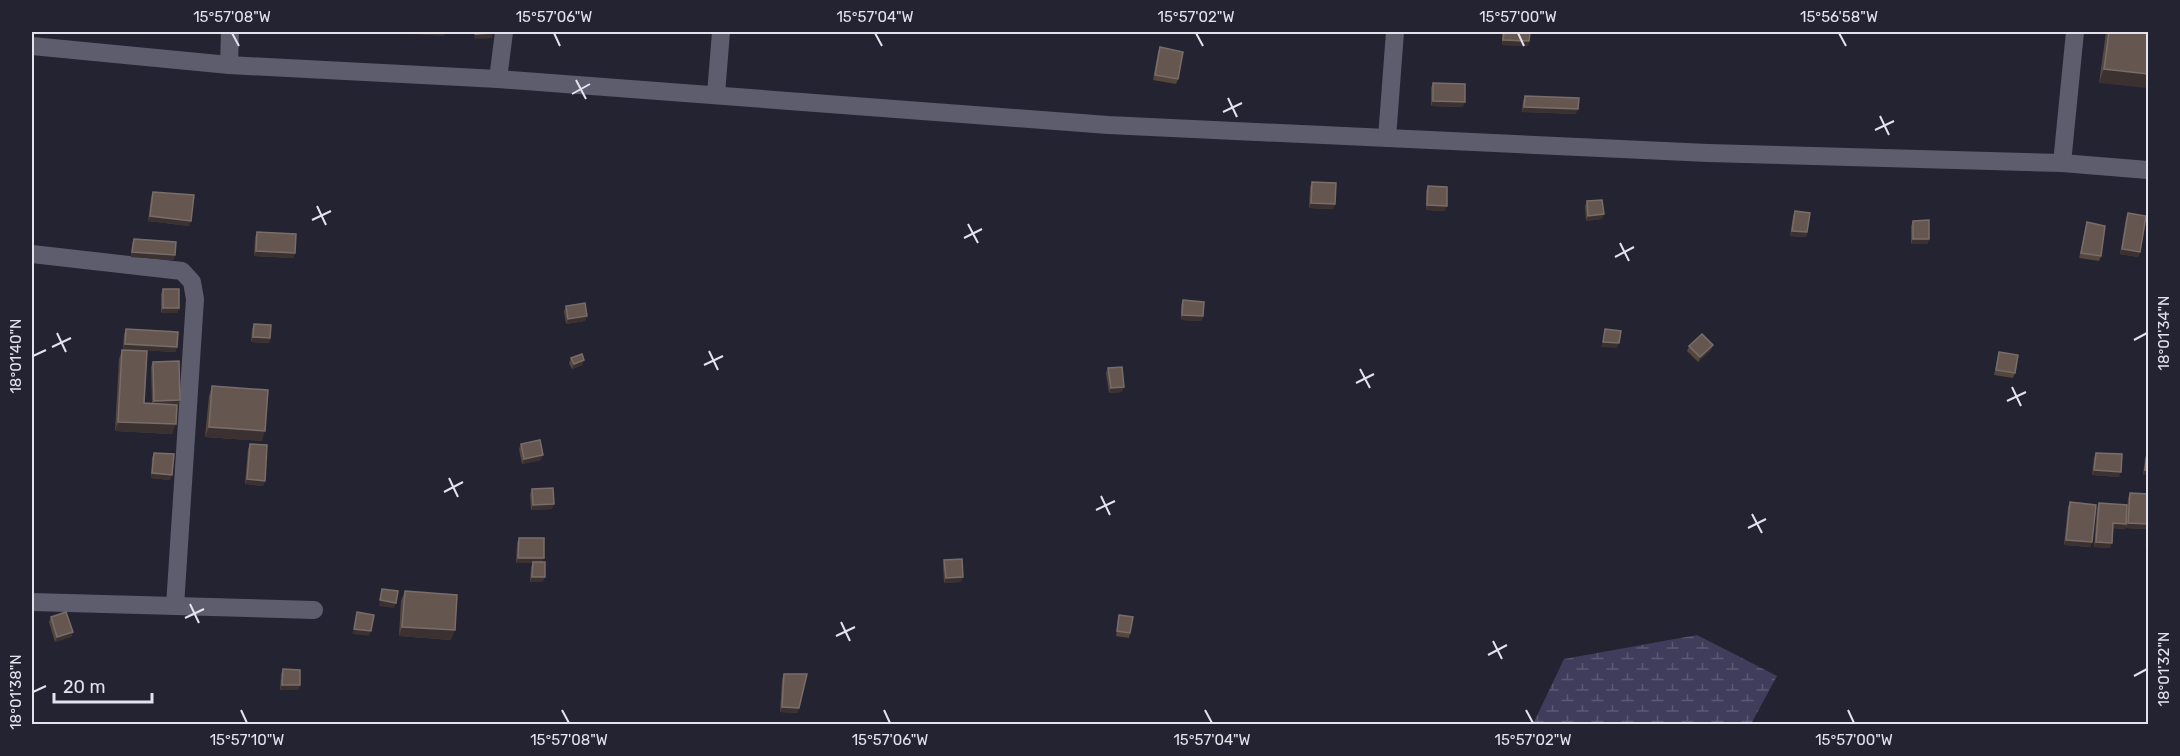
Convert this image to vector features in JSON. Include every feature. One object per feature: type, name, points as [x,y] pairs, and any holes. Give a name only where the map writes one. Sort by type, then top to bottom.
[{"type":"street","points":[[229,65],[230,32]]},
{"type":"street","points":[[498,79],[504,32]]},
{"type":"street","points":[[716,94],[721,32]]},
{"type":"street","points":[[1387,138],[1395,32]]},
{"type":"street","points":[[2061,163],[2075,32]]},
{"type":"street","points":[[32,46],[229,65],[498,79],[1108,125],[1708,153],[2061,163],[2148,170]]},
{"type":"street","points":[[32,254],[182,271],[192,282],[195,298],[175,606]]},
{"type":"street","points":[[32,602],[314,610]]},
{"type":"green space","points":[[1697,635],[1777,676],[1751,724],[1533,724],[1564,659]]},
{"type":"building","points":[[475,32],[493,32],[493,33],[475,34]]},
{"type":"building","points":[[1504,32],[1530,32],[1529,41],[1503,40]]},
{"type":"building","points":[[2109,32],[2148,32],[2148,74],[2104,69]]},
{"type":"building","points":[[1160,47],[1183,52],[1178,79],[1155,75]]},
{"type":"building","points":[[1433,83],[1465,84],[1465,102],[1433,101]]},
{"type":"building","points":[[1525,96],[1579,98],[1578,109],[1524,107]]},
{"type":"building","points":[[1312,182],[1336,183],[1335,204],[1311,203]]},
{"type":"building","points":[[1428,186],[1447,187],[1447,206],[1427,205]]},
{"type":"building","points":[[153,192],[194,195],[191,221],[150,216]]},
{"type":"building","points":[[1602,200],[1604,214],[1588,216],[1587,201]]},
{"type":"building","points":[[1795,211],[1810,213],[1807,232],[1792,231]]},
{"type":"building","points":[[2128,213],[2146,216],[2140,252],[2122,249]]},
{"type":"building","points":[[1929,220],[1929,239],[1913,239],[1913,221]]},
{"type":"building","points":[[2087,222],[2105,226],[2101,256],[2081,253]]},
{"type":"building","points":[[257,232],[296,234],[295,253],[256,251]]},
{"type":"building","points":[[134,239],[176,242],[175,255],[132,252]]},
{"type":"building","points":[[163,289],[179,289],[179,308],[163,308]]},
{"type":"building","points":[[1183,300],[1204,302],[1203,316],[1182,315]]},
{"type":"building","points":[[585,303],[587,316],[568,319],[566,306]]},
{"type":"building","points":[[254,324],[271,325],[270,338],[253,337]]},
{"type":"building","points":[[126,329],[178,332],[177,347],[125,344]]},
{"type":"building","points":[[1605,329],[1621,331],[1619,343],[1603,342]]},
{"type":"building","points":[[1702,334],[1713,345],[1700,357],[1689,346]]},
{"type":"building","points":[[122,350],[147,351],[144,403],[177,405],[176,424],[118,422]]},
{"type":"building","points":[[1999,352],[2018,355],[2015,373],[1996,370]]},
{"type":"building","points":[[582,354],[584,360],[574,364],[571,358]]},
{"type":"building","points":[[179,361],[180,400],[154,401],[153,362]]},
{"type":"building","points":[[1122,367],[1124,387],[1111,388],[1108,368]]},
{"type":"building","points":[[212,386],[268,390],[265,431],[209,427]]},
{"type":"building","points":[[540,440],[543,455],[524,459],[521,444]]},
{"type":"building","points":[[250,444],[267,445],[265,481],[247,479]]},
{"type":"building","points":[[154,453],[174,454],[172,475],[152,473]]},
{"type":"building","points":[[2096,453],[2122,454],[2121,472],[2094,470]]},
{"type":"building","points":[[2147,453],[2148,470],[2145,470]]},
{"type":"building","points":[[553,488],[554,504],[533,505],[532,489]]},
{"type":"building","points":[[2130,493],[2148,494],[2148,524],[2128,523]]},
{"type":"building","points":[[2070,502],[2096,505],[2092,542],[2066,540]]},
{"type":"building","points":[[2099,503],[2127,505],[2126,524],[2113,523],[2112,543],[2096,542]]},
{"type":"building","points":[[519,538],[544,538],[544,558],[518,558]]},
{"type":"building","points":[[962,559],[963,577],[946,578],[944,560]]},
{"type":"building","points":[[533,562],[545,562],[545,577],[532,577]]},
{"type":"building","points":[[382,589],[398,591],[396,603],[380,600]]},
{"type":"building","points":[[405,591],[457,595],[455,630],[402,627]]},
{"type":"building","points":[[66,612],[73,632],[57,637],[51,617]]},
{"type":"building","points":[[357,612],[374,615],[371,631],[354,629]]},
{"type":"building","points":[[1119,615],[1133,617],[1130,633],[1117,631]]},
{"type":"building","points":[[283,669],[300,670],[300,685],[282,685]]},
{"type":"building","points":[[784,674],[807,674],[799,708],[782,707]]}]
